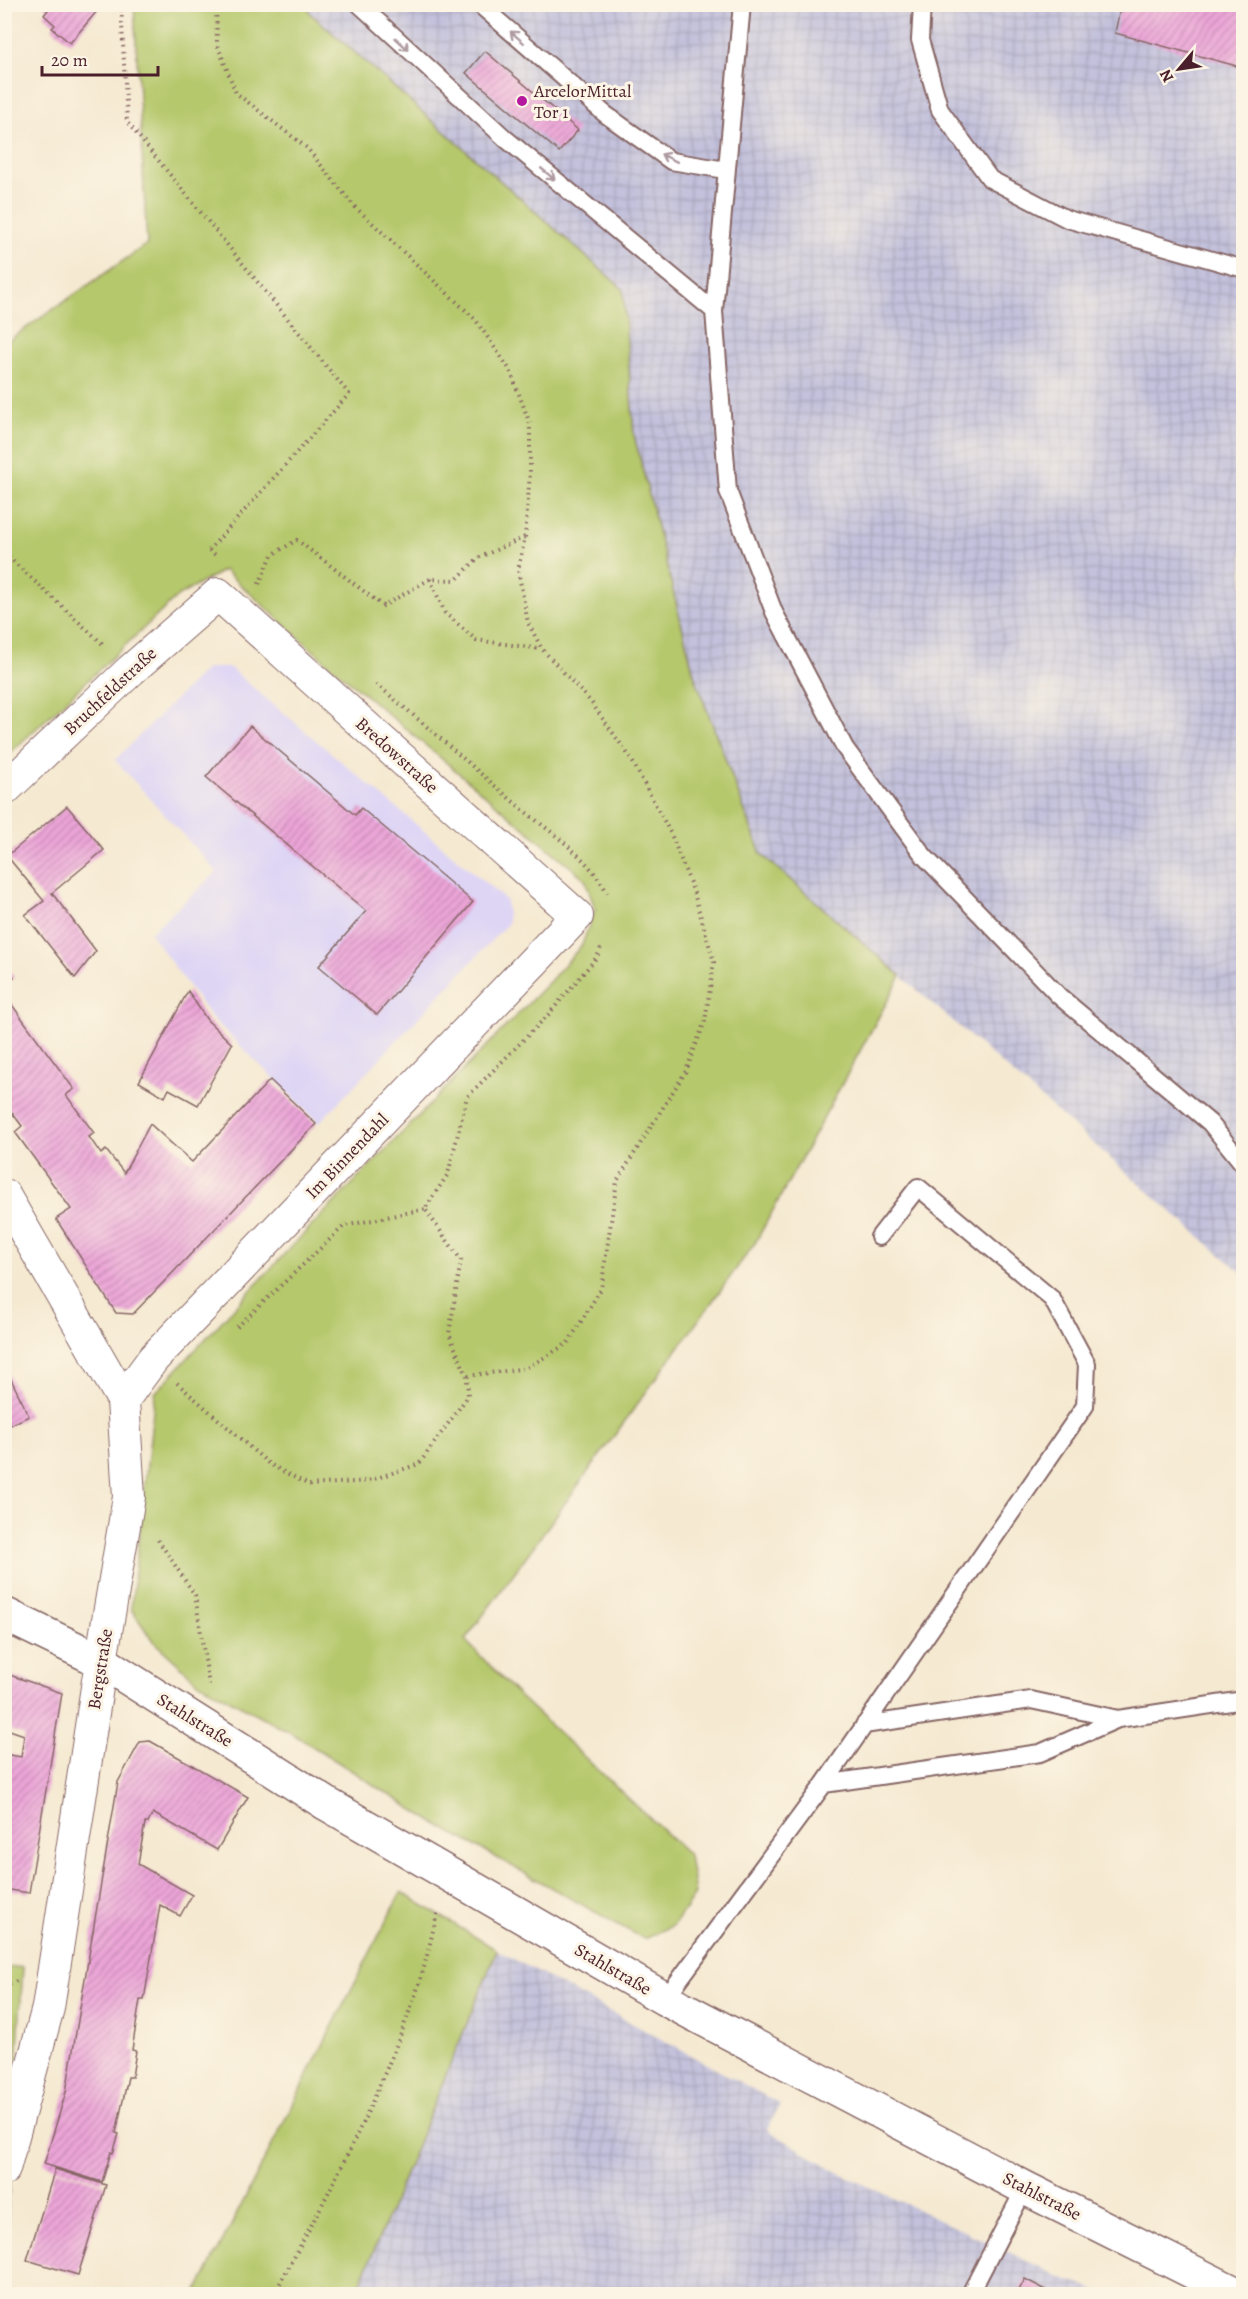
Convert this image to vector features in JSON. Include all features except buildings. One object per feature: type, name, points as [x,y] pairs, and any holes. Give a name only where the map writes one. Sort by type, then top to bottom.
[{"type":"street","name":"Bruchfeldstraße","points":[[4,790],[131,670],[218,594]]},
{"type":"street","name":"Bredowstraße","points":[[218,594],[577,916]]},
{"type":"street","name":"Im Binnendahl","points":[[123,1400],[153,1359],[577,916]]},
{"type":"street","name":"Bergstraße","points":[[4,1195],[123,1400],[129,1497],[101,1661],[48,2008],[4,2169]]},
{"type":"street","name":"Stahlstraße","points":[[4,1614],[101,1661],[327,1804],[665,1999],[1025,2188],[1237,2295]]},
{"type":"lane","points":[[359,4],[506,139],[714,311]]},
{"type":"lane","points":[[479,4],[604,114],[671,161],[726,170]]},
{"type":"lane","points":[[742,4],[714,311],[728,490],[774,612],[845,748],[924,856],[1059,996],[1210,1123],[1244,1165]]},
{"type":"lane","points":[[922,4],[920,40],[940,110],[990,179],[1067,219],[1244,268]]},
{"type":"lane","points":[[665,1999],[824,1784],[1085,1406],[1087,1364],[1053,1299],[918,1187],[879,1237]]},
{"type":"lane","points":[[864,1725],[1031,1700],[1118,1719]]},
{"type":"lane","points":[[824,1784],[1040,1753],[1118,1719],[1244,1700]]},
{"type":"lane","points":[[970,2295],[1025,2188]]},
{"type":"path","points":[[121,4],[127,122],[349,394],[209,550],[225,563]]},
{"type":"path","points":[[216,4],[217,44],[236,93],[307,148],[354,206],[475,319],[510,370],[530,424],[530,473],[525,537],[518,570],[528,623],[542,650],[591,702],[630,757],[671,834],[694,893],[714,962],[705,1021],[686,1071],[617,1180],[601,1289],[568,1343],[527,1368],[467,1376]]},
{"type":"path","points":[[249,581],[258,587],[272,555],[297,540],[383,606],[430,579],[456,580],[478,558],[525,537]]},
{"type":"path","points":[[4,553],[131,670]]},
{"type":"path","points":[[430,579],[445,613],[476,640],[542,650]]},
{"type":"path","points":[[376,684],[440,735],[573,851],[598,875],[610,898]]},
{"type":"path","points":[[236,1328],[344,1226],[425,1209],[448,1174],[467,1097],[548,1015],[597,957],[605,937]]},
{"type":"path","points":[[153,1359],[269,1464],[309,1485],[368,1481],[419,1464],[468,1396],[467,1376],[449,1334],[461,1260],[425,1209]]},
{"type":"path","points":[[129,1497],[195,1595],[217,1733]]},
{"type":"path","points":[[273,2295],[372,2106],[417,1989],[438,1909],[459,1881]]},
{"type":"shaded area","points":[[308,5],[1243,5],[1243,1274],[761,854],[695,678],[634,435],[623,289],[309,13]]},
{"type":"shaded area","points":[[207,668],[230,668],[506,900],[508,923],[319,1123],[211,1017],[150,933],[217,872],[115,760]]},
{"type":"shaded area","points":[[497,1950],[780,2104],[767,2130],[838,2172],[1063,2278],[1104,2294],[356,2294]]},
{"type":"green space","points":[[134,5],[308,5],[310,13],[623,289],[634,435],[695,678],[761,854],[901,976],[755,1243],[465,1640],[519,1696],[689,1855],[695,1894],[674,1925],[644,1939],[436,1824],[298,1737],[199,1683],[153,1641],[131,1609],[155,1393],[290,1248],[550,981],[582,945],[595,909],[585,879],[325,661],[224,570],[178,596],[9,754],[5,749],[5,343],[147,244]]},
{"type":"green space","points":[[401,1892],[497,1950],[356,2294],[196,2294]]},
{"type":"green space","points":[[23,1967],[5,2252],[5,1968]]},
{"type":"place","name":"ArcelorMittal Tor 1","points":[[522,101]]}]
